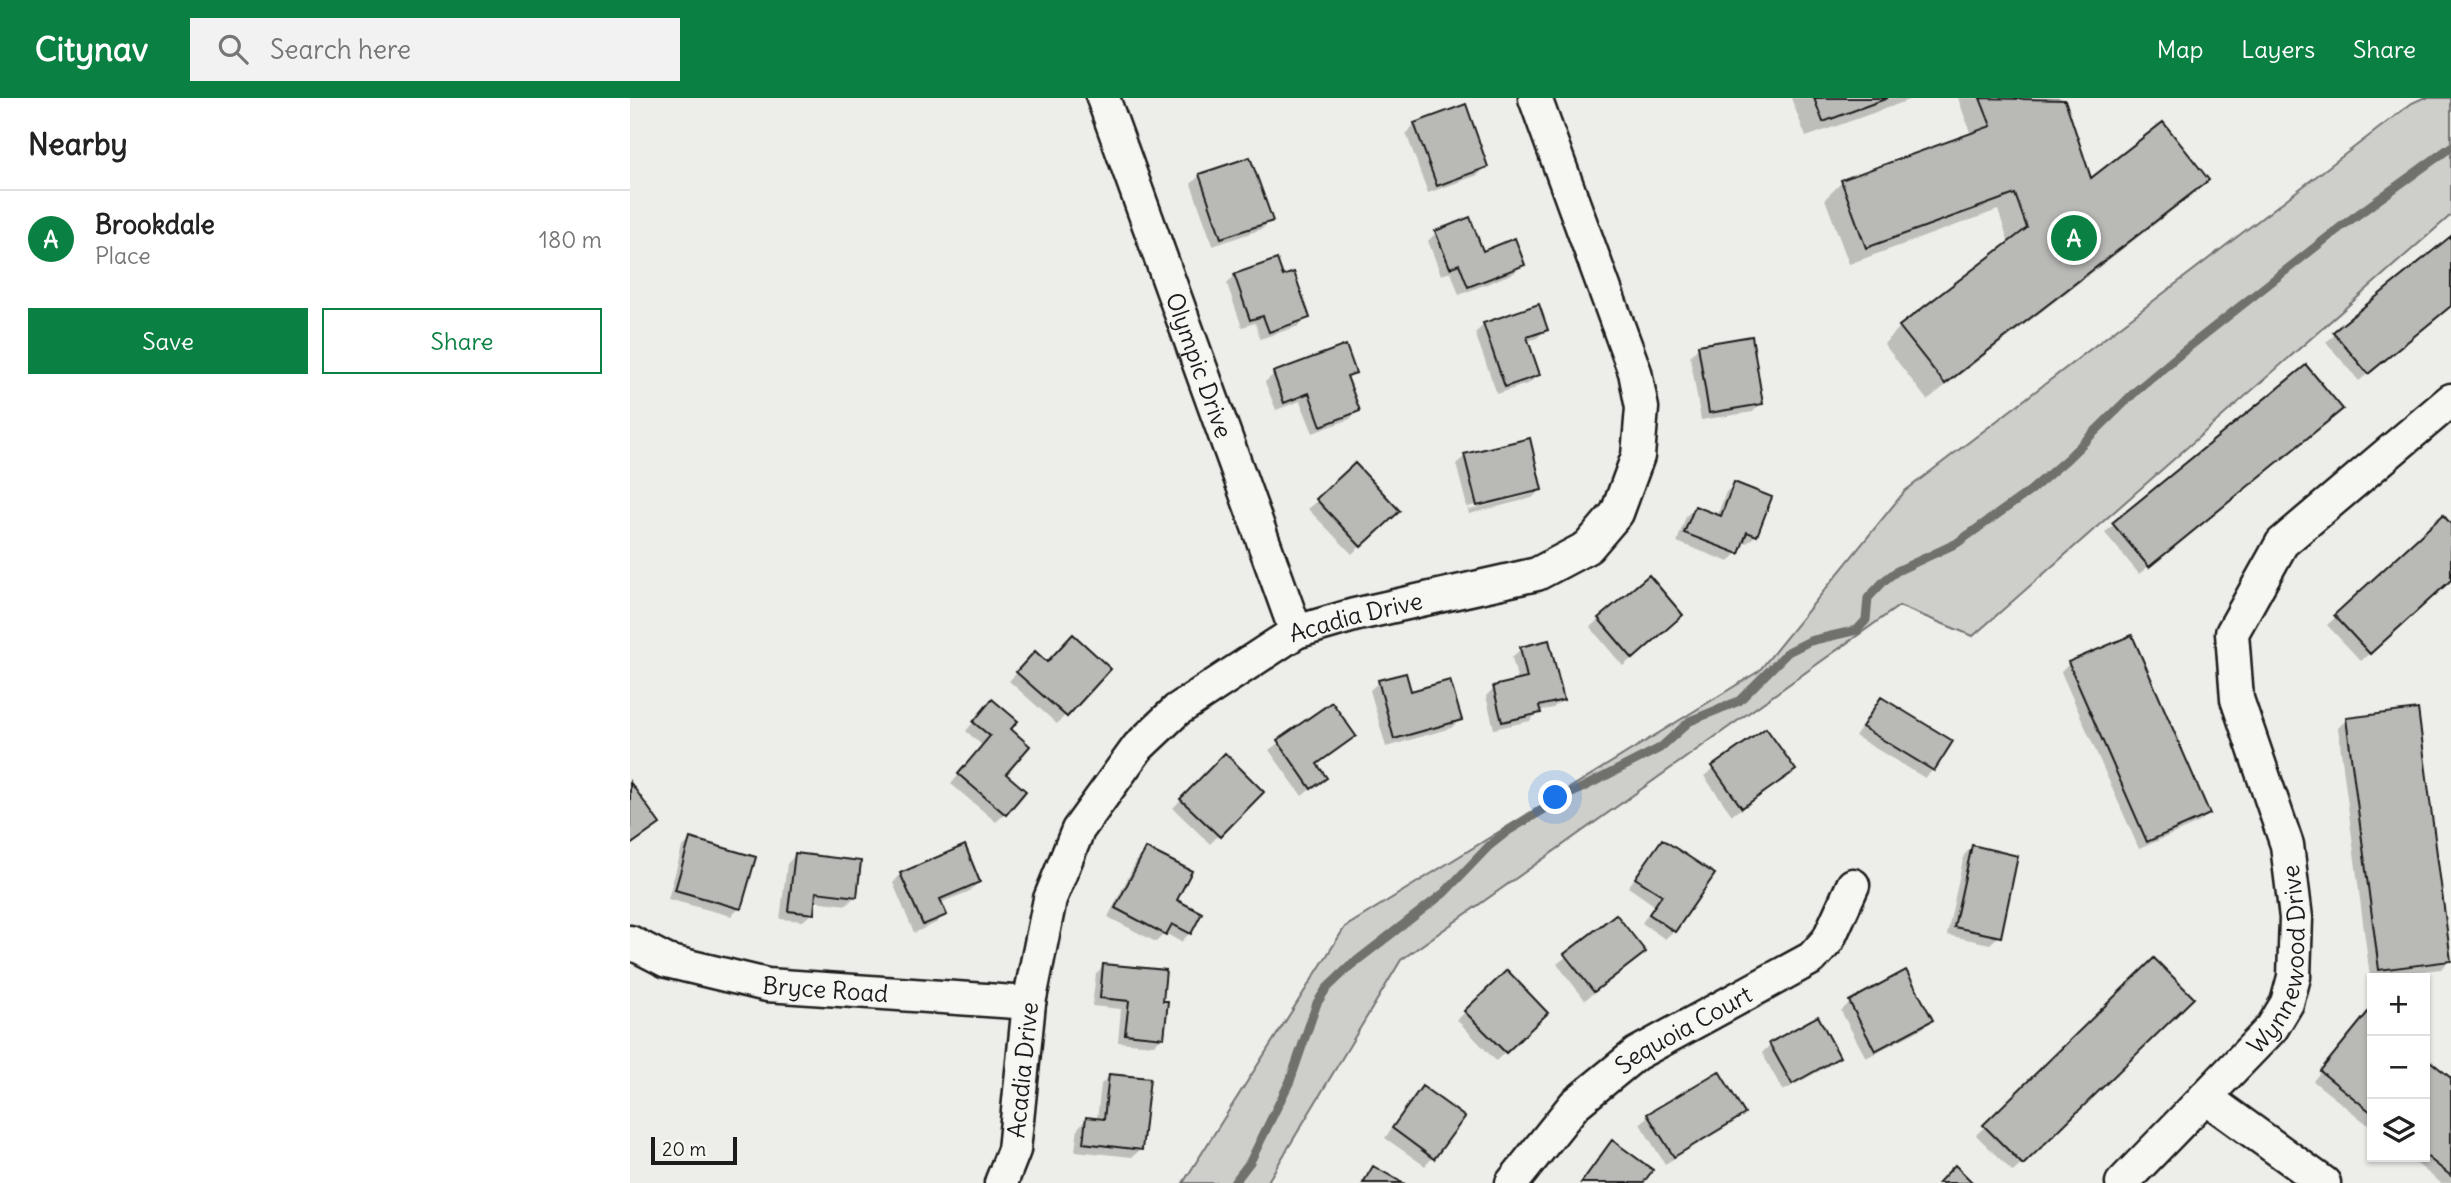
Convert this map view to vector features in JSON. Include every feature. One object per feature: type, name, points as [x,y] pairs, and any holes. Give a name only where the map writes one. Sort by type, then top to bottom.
[{"type":"street","name":"Olympic Drive","points":[[1104,98],[1296,632]]},
{"type":"street","name":"Acadia Drive","points":[[1001,1183],[1014,1150],[1029,1003],[1050,899],[1078,830],[1138,747],[1178,710],[1296,632],[1354,615],[1537,574],[1588,547],[1617,513],[1638,456],[1642,408],[1635,372],[1535,98]]},
{"type":"street","name":"Wynnewood Drive","points":[[2122,1183],[2272,1027],[2287,1003],[2294,977],[2296,918],[2287,845],[2237,699],[2232,633],[2281,543],[2451,400]]},
{"type":"street","name":"Sequoia Court","points":[[1512,1183],[1575,1104],[1636,1054],[1812,958],[1828,940],[1853,885]]},
{"type":"street","name":"Bryce Road","points":[[630,942],[667,961],[767,985],[1029,1003]]},
{"type":"street","points":[[2205,1097],[2324,1183]]},
{"type":"shaded area","points":[[2423,98],[2451,98],[2451,215],[1973,636],[1899,606],[1401,960],[1267,1183],[1183,1183],[1345,927],[1759,671],[1905,491],[2412,103]]},
{"type":"building","points":[[1814,98],[1888,98],[1823,122]]},
{"type":"building","points":[[1980,98],[2065,100],[2091,178],[2163,122],[2209,180],[1945,384],[1899,326],[2027,228],[2015,194],[1866,248],[1841,180],[1991,126]]},
{"type":"building","points":[[1466,104],[1488,167],[1437,186],[1414,123]]},
{"type":"building","points":[[1250,157],[1273,221],[1221,238],[1199,174]]},
{"type":"building","points":[[1470,217],[1483,251],[1515,238],[1525,265],[1468,287],[1459,264],[1450,268],[1435,231]]},
{"type":"building","points":[[2451,236],[2451,306],[2368,374],[2333,332]]},
{"type":"building","points":[[1277,259],[1283,276],[1294,272],[1310,318],[1269,332],[1263,316],[1250,320],[1234,274]]},
{"type":"building","points":[[1539,304],[1548,330],[1527,337],[1540,375],[1505,387],[1483,323]]},
{"type":"building","points":[[1752,336],[1763,404],[1709,413],[1698,345]]},
{"type":"building","points":[[1346,345],[1356,373],[1347,376],[1360,411],[1321,426],[1309,393],[1284,403],[1273,372]]},
{"type":"building","points":[[2306,365],[2343,409],[2149,567],[2112,523]]},
{"type":"building","points":[[1530,438],[1542,490],[1477,506],[1464,454]]},
{"type":"building","points":[[1355,463],[1400,511],[1361,547],[1316,499]]},
{"type":"building","points":[[1734,482],[1772,497],[1757,536],[1747,532],[1739,554],[1684,533],[1695,506],[1721,516]]},
{"type":"building","points":[[2443,515],[2451,524],[2451,580],[2370,654],[2334,615]]},
{"type":"building","points":[[1649,575],[1683,615],[1633,659],[1598,618]]},
{"type":"building","points":[[1073,634],[1111,669],[1067,717],[1016,672],[1035,651],[1047,662]]},
{"type":"building","points":[[2132,635],[2210,814],[2147,842],[2068,662]]},
{"type":"building","points":[[1549,640],[1564,700],[1539,706],[1541,713],[1502,722],[1493,686],[1527,678],[1520,647]]},
{"type":"building","points":[[1406,673],[1411,691],[1450,680],[1462,720],[1394,739],[1378,680]]},
{"type":"building","points":[[1881,697],[1953,741],[1934,771],[1862,727]]},
{"type":"building","points":[[992,699],[1018,721],[1011,729],[1030,746],[1006,774],[1026,791],[1006,815],[958,774],[990,736],[973,722]]},
{"type":"building","points":[[1332,702],[1356,736],[1317,764],[1327,778],[1311,789],[1277,740]]},
{"type":"building","points":[[2418,709],[2451,961],[2379,970],[2346,718]]},
{"type":"building","points":[[1766,728],[1796,770],[1742,808],[1712,766]]},
{"type":"building","points":[[1225,753],[1264,792],[1220,837],[1180,799]]},
{"type":"building","points":[[630,782],[660,824],[630,845]]},
{"type":"building","points":[[690,838],[756,857],[741,909],[675,890]]},
{"type":"building","points":[[1662,839],[1715,874],[1675,932],[1649,914],[1662,895],[1635,878]]},
{"type":"building","points":[[965,845],[980,882],[940,899],[947,915],[923,925],[900,873]]},
{"type":"building","points":[[1972,845],[2018,856],[2001,937],[1954,927]]},
{"type":"building","points":[[1146,848],[1192,871],[1177,900],[1202,913],[1191,934],[1172,924],[1166,935],[1115,908]]},
{"type":"building","points":[[795,853],[861,861],[857,897],[816,892],[814,914],[788,911]]},
{"type":"building","points":[[1616,914],[1646,952],[1594,992],[1564,954]]},
{"type":"building","points":[[2154,958],[2194,998],[2023,1165],[1983,1125]]},
{"type":"building","points":[[1103,964],[1166,970],[1163,1001],[1168,1001],[1164,1038],[1125,1034],[1129,1001],[1100,998]]},
{"type":"building","points":[[1507,970],[1548,1013],[1506,1053],[1464,1011]]},
{"type":"building","points":[[1906,970],[1933,1020],[1875,1051],[1849,1001]]},
{"type":"building","points":[[2367,1013],[2367,1109],[2320,1071]]},
{"type":"building","points":[[1818,1016],[1840,1057],[1792,1084],[1769,1043]]},
{"type":"building","points":[[2430,1061],[2451,1078],[2451,1176],[2430,1159]]},
{"type":"building","points":[[1719,1071],[1745,1114],[1674,1157],[1647,1114]]},
{"type":"building","points":[[1109,1074],[1150,1078],[1142,1150],[1083,1143],[1086,1117],[1104,1119]]},
{"type":"building","points":[[1422,1086],[1465,1117],[1434,1159],[1392,1128]]},
{"type":"building","points":[[1612,1140],[1653,1170],[1643,1183],[1581,1183]]},
{"type":"building","points":[[1955,1165],[1973,1183],[1938,1183]]},
{"type":"building","points":[[1373,1166],[1403,1183],[1363,1183]]},
{"type":"waterway","points":[[1234,1183],[1250,1162],[1290,1081],[1317,1003],[1326,989],[1350,966],[1444,893],[1489,846],[1508,831],[1566,796],[1660,748],[1690,721],[1739,701],[1788,652],[1810,641],[1857,630],[1866,620],[1868,598],[1885,580],[1897,571],[1957,543],[2030,491],[2067,459],[2136,391],[2185,350],[2342,226],[2451,147]]},
{"type":"place","name":"Brookdale","points":[[2074,238]]}]
